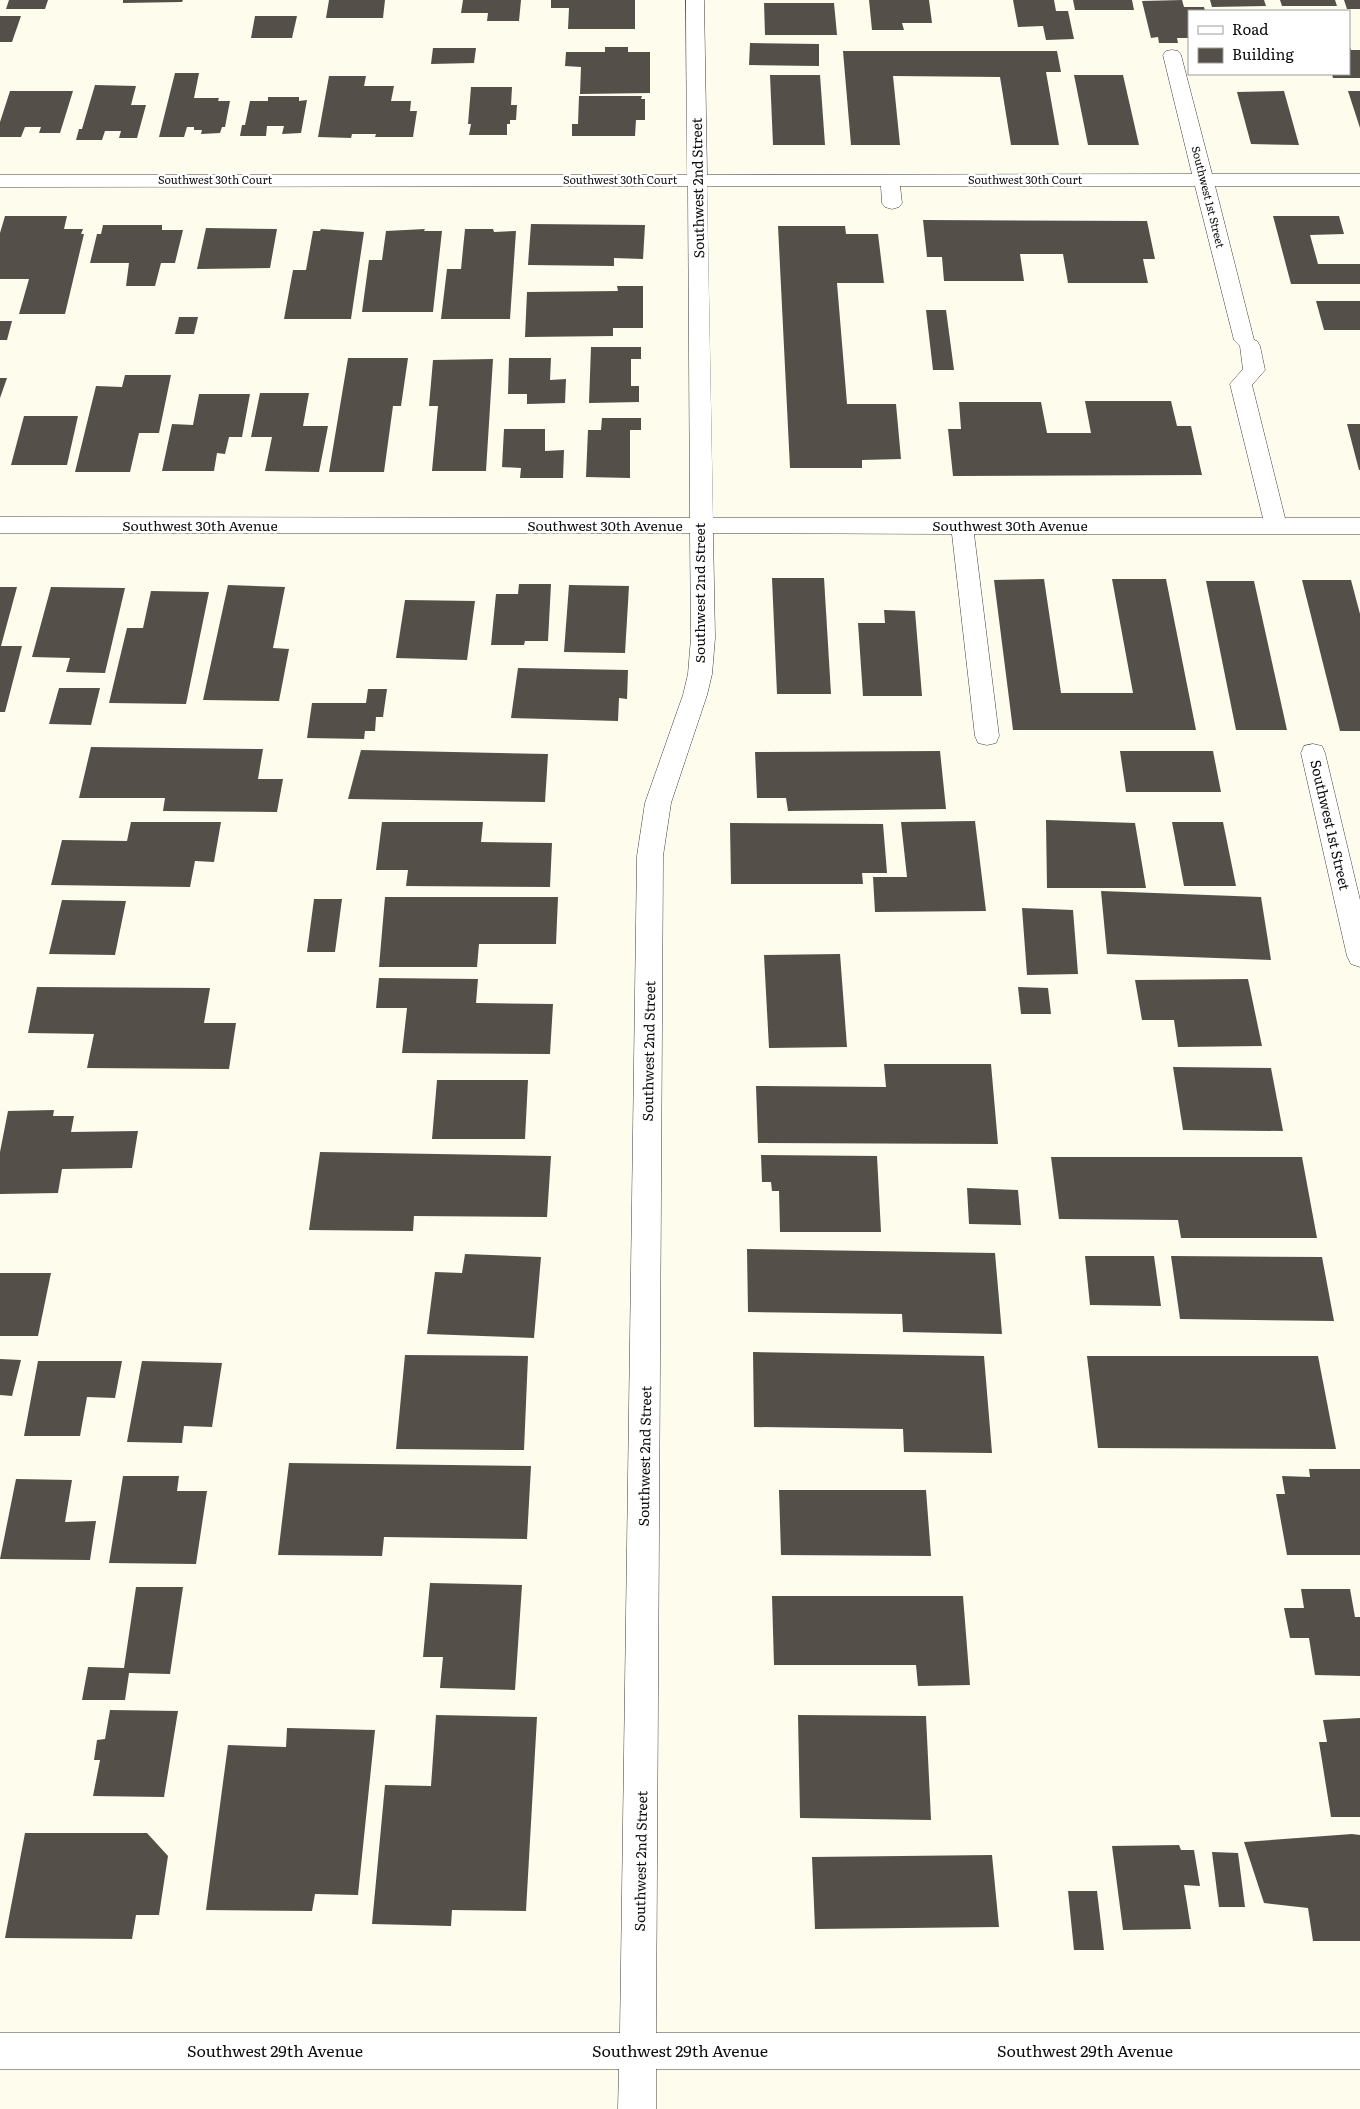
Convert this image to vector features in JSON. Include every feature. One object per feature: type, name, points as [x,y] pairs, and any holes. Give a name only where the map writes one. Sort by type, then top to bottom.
[{"type":"street","name":"Southwest 2nd Street","points":[[637,2109],[650,856],[658,803],[689,714],[700,674],[703,638],[700,526],[695,0]]},
{"type":"street","name":"Southwest 1st Street","points":[[1172,55],[1254,370],[1241,384],[1276,526]]},
{"type":"street","points":[[890,180],[892,202]]},
{"type":"street","name":"Southwest 30th Court","points":[[0,181],[1360,180]]},
{"type":"street","name":"Southwest 30th Avenue","points":[[0,525],[1360,526]]},
{"type":"street","points":[[962,526],[987,736]]},
{"type":"street","name":"Southwest 1st Street","points":[[1313,753],[1360,956]]},
{"type":"street","name":"Southwest 29th Avenue","points":[[0,2051],[1360,2051]]},
{"type":"building","points":[[9,0],[48,0],[45,9],[6,9]]},
{"type":"building","points":[[123,0],[183,0],[182,2],[123,3]]},
{"type":"building","points":[[329,0],[385,0],[383,18],[326,18]]},
{"type":"building","points":[[463,0],[521,0],[519,21],[487,21],[488,13],[461,13]]},
{"type":"building","points":[[551,0],[635,0],[635,29],[568,29],[569,8],[551,8]]},
{"type":"building","points":[[869,0],[929,0],[932,23],[902,23],[904,30],[872,30]]},
{"type":"building","points":[[1013,0],[1054,0],[1056,11],[1068,11],[1074,39],[1046,40],[1043,26],[1018,27]]},
{"type":"building","points":[[1073,0],[1132,0],[1134,10],[1075,10]]},
{"type":"building","points":[[1182,0],[1184,7],[1204,7],[1205,10],[1188,10],[1188,38],[1177,38],[1178,43],[1159,43],[1158,37],[1151,38],[1142,1]]},
{"type":"building","points":[[1210,0],[1264,0],[1266,6],[1212,7]]},
{"type":"building","points":[[1280,0],[1335,0],[1337,6],[1282,6]]},
{"type":"building","points":[[1344,0],[1360,0],[1360,9],[1347,9]]},
{"type":"building","points":[[764,3],[834,3],[837,35],[765,35]]},
{"type":"building","points":[[0,16],[21,16],[12,42],[0,42]]},
{"type":"building","points":[[255,16],[297,16],[292,38],[251,38]]},
{"type":"building","points":[[750,43],[819,44],[819,66],[749,65]]},
{"type":"building","points":[[605,47],[628,47],[628,52],[650,52],[650,93],[580,94],[581,67],[565,66],[566,52],[605,52]]},
{"type":"building","points":[[433,48],[476,48],[474,63],[431,64]]},
{"type":"building","points":[[1350,48],[1351,50],[1360,50],[1360,78],[1333,78],[1332,75],[1350,75]]},
{"type":"building","points":[[843,51],[1057,51],[1061,72],[1046,72],[1059,145],[1011,145],[1000,77],[893,76],[900,145],[851,145]]},
{"type":"building","points":[[175,73],[199,73],[194,98],[219,98],[218,101],[230,101],[225,127],[222,127],[220,133],[201,134],[202,130],[194,130],[194,127],[187,127],[184,137],[159,137]]},
{"type":"building","points":[[770,75],[820,75],[825,145],[773,145]]},
{"type":"building","points":[[1074,75],[1123,75],[1139,145],[1088,145]]},
{"type":"building","points":[[329,76],[366,76],[364,86],[394,86],[391,101],[411,101],[410,111],[417,111],[413,137],[375,137],[376,134],[352,134],[351,138],[318,137]]},
{"type":"building","points":[[95,85],[136,86],[131,105],[146,105],[137,138],[119,138],[121,131],[105,131],[102,140],[76,140],[79,129],[82,129]]},
{"type":"building","points":[[471,87],[512,87],[511,105],[517,105],[516,120],[510,120],[510,124],[507,124],[507,135],[469,135],[471,124],[468,124]]},
{"type":"building","points":[[10,91],[73,91],[60,133],[39,133],[41,127],[25,127],[21,137],[0,137],[0,122]]},
{"type":"building","points":[[1284,91],[1299,145],[1251,144],[1237,92]]},
{"type":"building","points":[[1348,91],[1360,91],[1360,128]]},
{"type":"building","points":[[579,96],[642,96],[641,99],[645,99],[645,120],[636,120],[635,136],[572,136],[572,124],[578,124]]},
{"type":"building","points":[[268,97],[299,97],[299,101],[307,100],[301,133],[282,134],[284,126],[267,126],[266,136],[240,136],[242,125],[245,125],[250,101],[268,101]]},
{"type":"building","points":[[5,216],[67,216],[64,229],[83,229],[81,234],[84,234],[65,314],[19,314],[29,279],[0,279],[0,233]]},
{"type":"building","points":[[1273,216],[1339,216],[1344,234],[1310,235],[1318,264],[1360,264],[1360,284],[1291,284]]},
{"type":"building","points":[[923,220],[1147,221],[1155,259],[1143,259],[1148,283],[1068,283],[1063,254],[1020,254],[1024,281],[944,281],[942,257],[927,257]]},
{"type":"building","points":[[531,224],[645,225],[643,259],[614,258],[614,266],[528,265]]},
{"type":"building","points":[[103,225],[162,225],[162,230],[183,230],[175,263],[161,263],[155,286],[126,286],[129,263],[90,263],[97,234],[101,234]]},
{"type":"building","points":[[778,226],[845,226],[846,234],[878,234],[884,283],[837,283],[847,404],[896,404],[901,459],[862,460],[862,468],[790,468]]},
{"type":"building","points":[[206,228],[277,229],[270,268],[197,269]]},
{"type":"building","points":[[321,229],[364,232],[351,319],[284,319],[293,270],[306,270],[313,231],[320,231]]},
{"type":"building","points":[[425,229],[424,231],[442,231],[433,312],[362,312],[369,260],[382,260],[386,231]]},
{"type":"building","points":[[465,229],[493,229],[494,232],[516,231],[510,319],[441,319],[447,269],[461,269]]},
{"type":"building","points":[[617,286],[643,286],[643,328],[613,328],[613,336],[525,337],[527,292],[618,291]]},
{"type":"building","points":[[1316,301],[1360,301],[1360,330],[1324,330]]},
{"type":"building","points":[[926,310],[946,310],[954,370],[933,370]]},
{"type":"building","points":[[179,317],[198,317],[194,334],[175,334]]},
{"type":"building","points":[[0,321],[12,321],[7,340],[0,340]]},
{"type":"building","points":[[591,347],[641,347],[641,359],[631,359],[631,386],[639,386],[639,402],[589,403]]},
{"type":"building","points":[[348,358],[408,358],[401,406],[393,406],[384,472],[329,472]]},
{"type":"building","points":[[509,358],[551,358],[550,380],[566,379],[565,403],[527,404],[527,394],[508,394]]},
{"type":"building","points":[[493,359],[486,471],[432,471],[438,406],[429,406],[433,360]]},
{"type":"building","points":[[125,375],[171,375],[159,433],[139,433],[130,472],[75,472],[96,386],[122,387]]},
{"type":"building","points":[[0,378],[7,378],[0,398]]},
{"type":"building","points":[[260,393],[309,393],[303,426],[328,426],[319,472],[265,471],[272,437],[251,437]]},
{"type":"building","points":[[199,394],[250,394],[242,437],[229,437],[225,454],[217,453],[214,471],[162,471],[172,424],[193,425]]},
{"type":"building","points":[[1085,401],[1171,401],[1177,426],[1191,426],[1202,475],[953,476],[948,429],[961,429],[959,402],[1041,402],[1047,433],[1091,433]]},
{"type":"building","points":[[24,416],[78,416],[67,465],[11,465]]},
{"type":"building","points":[[602,418],[641,418],[641,430],[630,430],[630,478],[586,477],[588,430],[601,430]]},
{"type":"building","points":[[1347,424],[1360,424],[1360,470],[1359,470]]},
{"type":"building","points":[[504,429],[545,429],[545,451],[564,450],[563,478],[520,478],[521,468],[502,467]]},
{"type":"building","points":[[772,578],[824,578],[831,694],[777,694]]},
{"type":"building","points":[[1044,579],[1061,693],[1133,693],[1112,579],[1166,579],[1196,730],[1013,730],[994,580]]},
{"type":"building","points":[[1302,580],[1351,580],[1360,614],[1360,731],[1340,731]]},
{"type":"building","points":[[1206,581],[1254,581],[1287,730],[1236,730]]},
{"type":"building","points":[[519,584],[551,584],[548,641],[525,641],[524,645],[491,645],[496,594],[518,594]]},
{"type":"building","points":[[228,585],[285,587],[273,648],[289,649],[279,701],[203,700]]},
{"type":"building","points":[[569,585],[629,586],[625,653],[564,652]]},
{"type":"building","points":[[0,587],[17,587],[1,646],[22,646],[5,712],[0,712]]},
{"type":"building","points":[[51,587],[125,588],[105,673],[66,672],[70,658],[32,657]]},
{"type":"building","points":[[151,591],[209,592],[186,704],[109,703],[127,628],[143,628]]},
{"type":"building","points":[[405,600],[475,601],[467,660],[396,658]]},
{"type":"building","points":[[884,610],[915,611],[922,696],[863,696],[858,623],[885,623]]},
{"type":"building","points":[[518,668],[628,670],[627,699],[619,698],[618,721],[511,718]]},
{"type":"building","points":[[59,688],[100,688],[91,725],[49,724]]},
{"type":"building","points":[[368,689],[387,689],[383,717],[376,717],[375,731],[365,731],[364,739],[307,738],[312,703],[366,703]]},
{"type":"building","points":[[91,747],[263,749],[258,779],[283,779],[277,812],[163,811],[165,798],[79,798]]},
{"type":"building","points":[[361,750],[548,754],[545,802],[348,799]]},
{"type":"building","points":[[940,751],[946,809],[788,811],[786,798],[757,798],[755,752]]},
{"type":"building","points":[[1120,751],[1213,751],[1221,792],[1126,792]]},
{"type":"building","points":[[1046,820],[1135,823],[1146,888],[1047,888]]},
{"type":"building","points":[[975,821],[986,911],[875,912],[873,877],[907,877],[901,822]]},
{"type":"building","points":[[131,822],[221,822],[214,862],[195,861],[190,887],[51,885],[62,840],[127,841]]},
{"type":"building","points":[[382,822],[483,822],[481,842],[552,843],[550,887],[406,886],[408,870],[376,870]]},
{"type":"building","points":[[1172,822],[1223,822],[1236,886],[1184,886]]},
{"type":"building","points":[[730,823],[883,824],[887,873],[862,873],[863,884],[731,884]]},
{"type":"building","points":[[1101,891],[1261,897],[1271,960],[1107,954]]},
{"type":"building","points":[[385,897],[558,897],[556,944],[479,944],[477,967],[379,967]]},
{"type":"building","points":[[314,899],[342,899],[335,952],[307,952]]},
{"type":"building","points":[[62,900],[126,901],[115,955],[49,954]]},
{"type":"building","points":[[1022,908],[1073,910],[1078,974],[1027,975]]},
{"type":"building","points":[[840,954],[847,1047],[769,1048],[764,955]]},
{"type":"building","points":[[379,978],[478,979],[476,1003],[553,1004],[550,1054],[402,1053],[407,1008],[376,1008]]},
{"type":"building","points":[[1248,979],[1262,1046],[1178,1047],[1174,1020],[1142,1020],[1135,980]]},
{"type":"building","points":[[37,987],[210,988],[204,1023],[236,1023],[229,1069],[87,1068],[94,1034],[28,1033]]},
{"type":"building","points":[[1018,987],[1048,988],[1051,1014],[1021,1014]]},
{"type":"building","points":[[884,1064],[991,1064],[998,1144],[758,1143],[756,1086],[886,1087]]},
{"type":"building","points":[[1173,1067],[1271,1068],[1283,1131],[1183,1130]]},
{"type":"building","points":[[437,1080],[528,1080],[525,1139],[432,1139]]},
{"type":"building","points":[[54,1110],[53,1116],[74,1116],[71,1132],[138,1131],[132,1168],[62,1169],[58,1193],[0,1194],[0,1152],[8,1111]]},
{"type":"building","points":[[320,1152],[551,1156],[547,1217],[414,1216],[413,1231],[309,1230]]},
{"type":"building","points":[[761,1155],[877,1156],[881,1232],[780,1232],[779,1191],[772,1191],[771,1182],[762,1182]]},
{"type":"building","points":[[1051,1157],[1302,1157],[1317,1238],[1181,1238],[1178,1220],[1059,1219]]},
{"type":"building","points":[[967,1188],[1018,1190],[1021,1225],[969,1224]]},
{"type":"building","points":[[747,1249],[995,1253],[1002,1334],[903,1332],[902,1314],[748,1312]]},
{"type":"building","points":[[465,1254],[541,1257],[534,1338],[427,1334],[435,1272],[462,1273]]},
{"type":"building","points":[[1085,1256],[1154,1256],[1161,1306],[1090,1305]]},
{"type":"building","points":[[1171,1256],[1322,1257],[1334,1321],[1180,1319]]},
{"type":"building","points":[[0,1273],[51,1273],[38,1336],[0,1336]]},
{"type":"building","points":[[753,1352],[984,1356],[992,1453],[904,1452],[903,1429],[754,1427]]},
{"type":"building","points":[[405,1355],[528,1356],[524,1450],[396,1449]]},
{"type":"building","points":[[1087,1356],[1318,1356],[1336,1449],[1098,1448]]},
{"type":"building","points":[[0,1359],[21,1360],[12,1396],[0,1395]]},
{"type":"building","points":[[38,1361],[122,1361],[115,1398],[87,1397],[80,1436],[24,1436]]},
{"type":"building","points":[[142,1361],[222,1363],[212,1427],[184,1426],[182,1443],[127,1442]]},
{"type":"building","points":[[289,1463],[531,1466],[527,1539],[384,1537],[382,1556],[278,1555]]},
{"type":"building","points":[[1309,1469],[1360,1469],[1360,1555],[1287,1555],[1276,1494],[1285,1494],[1282,1476],[1310,1477]]},
{"type":"building","points":[[123,1476],[179,1476],[177,1491],[207,1491],[196,1564],[109,1563]]},
{"type":"building","points":[[16,1479],[72,1480],[65,1522],[96,1521],[90,1560],[0,1559]]},
{"type":"building","points":[[779,1490],[926,1490],[931,1556],[781,1555]]},
{"type":"building","points":[[430,1583],[522,1585],[515,1690],[440,1688],[443,1657],[423,1657]]},
{"type":"building","points":[[136,1587],[183,1587],[170,1674],[129,1673],[125,1700],[82,1700],[88,1667],[124,1668]]},
{"type":"building","points":[[1301,1589],[1350,1589],[1355,1617],[1360,1617],[1360,1676],[1315,1675],[1309,1638],[1290,1638],[1284,1608],[1304,1608]]},
{"type":"building","points":[[772,1596],[963,1596],[970,1685],[918,1686],[916,1665],[774,1665]]},
{"type":"building","points":[[110,1710],[178,1711],[164,1797],[93,1796],[100,1760],[94,1760],[97,1740],[105,1739]]},
{"type":"building","points":[[436,1715],[537,1717],[526,1911],[452,1910],[451,1926],[372,1924],[385,1785],[431,1786]]},
{"type":"building","points":[[798,1715],[926,1716],[931,1820],[800,1818]]},
{"type":"building","points":[[1360,1718],[1360,1817],[1331,1817],[1319,1742],[1327,1742],[1323,1720]]},
{"type":"building","points":[[287,1728],[375,1730],[358,1895],[315,1894],[312,1911],[206,1910],[228,1745],[286,1747]]},
{"type":"building","points":[[25,1833],[147,1833],[168,1856],[159,1915],[136,1915],[132,1939],[5,1938]]},
{"type":"building","points":[[1360,1835],[1360,1941],[1313,1941],[1308,1908],[1264,1903],[1244,1842]]},
{"type":"building","points":[[1179,1845],[1181,1850],[1194,1850],[1200,1886],[1184,1885],[1191,1929],[1123,1930],[1112,1846]]},
{"type":"building","points":[[1212,1852],[1238,1853],[1245,1907],[1219,1907]]},
{"type":"building","points":[[992,1855],[999,1927],[815,1929],[812,1857]]},
{"type":"building","points":[[1068,1891],[1097,1891],[1104,1950],[1074,1950]]}]
